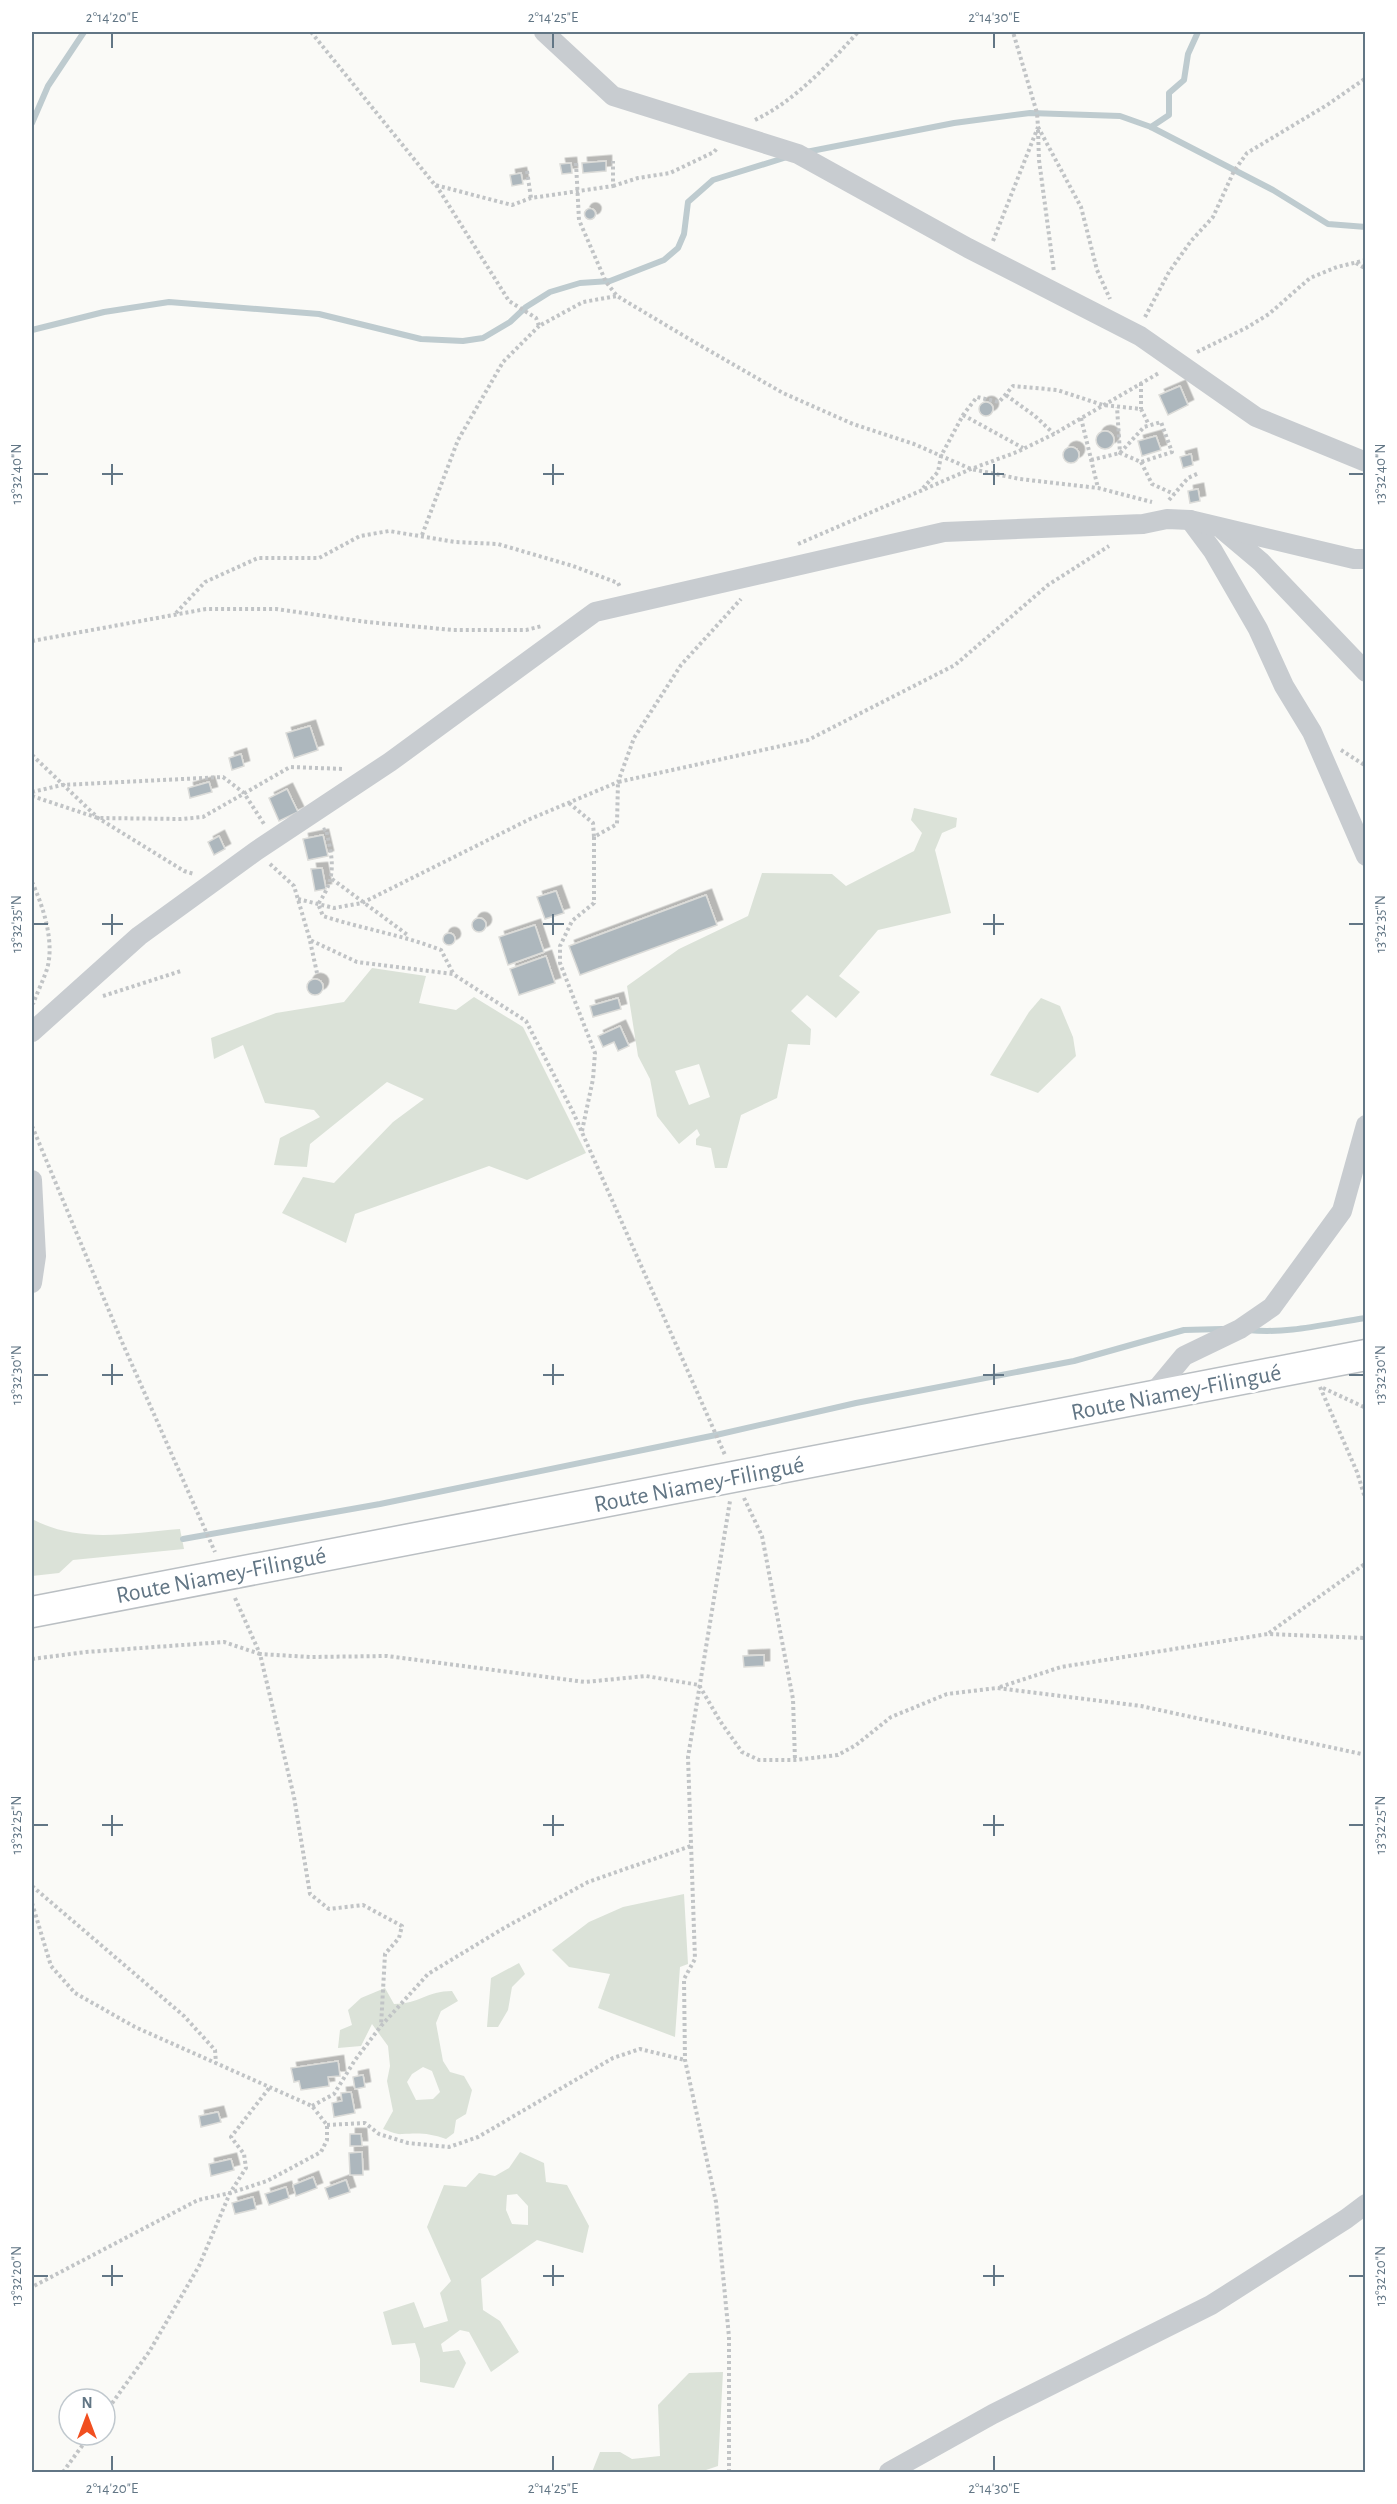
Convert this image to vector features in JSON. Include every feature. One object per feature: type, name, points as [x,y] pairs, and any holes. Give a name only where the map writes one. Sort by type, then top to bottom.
[{"type":"main road","name":"Route Niamey-Filingué","points":[[32,1612],[1365,1355]]},
{"type":"street","points":[[544,32],[613,96],[798,154],[989,259],[1129,330],[1256,417],[1365,462]]},
{"type":"street","points":[[32,1032],[139,936],[256,851],[378,770],[595,612],[944,532],[1143,524],[1167,519],[1190,520],[1354,559],[1365,559]]},
{"type":"street","points":[[1190,520],[1214,551],[1258,629],[1284,686],[1311,732],[1365,856]]},
{"type":"street","points":[[1217,526],[1261,562],[1365,672]]},
{"type":"street","points":[[1150,1397],[1184,1356],[1240,1329],[1272,1307],[1342,1211],[1365,1125]]},
{"type":"street","points":[[32,1180],[36,1256],[32,1283]]},
{"type":"street","points":[[889,2472],[993,2414],[1211,2305],[1346,2219],[1365,2204]]},
{"type":"path","points":[[310,32],[435,184],[509,301],[536,318],[538,326]]},
{"type":"path","points":[[1013,32],[1037,113],[1039,160],[1056,293]]},
{"type":"path","points":[[1038,126],[1081,207],[1097,270],[1129,330],[1191,241],[1213,217],[1234,171],[1247,153],[1327,105],[1365,78]]},
{"type":"path","points":[[989,259],[995,232],[1038,126]]},
{"type":"path","points":[[435,184],[512,205],[531,198],[613,186],[613,161]]},
{"type":"path","points":[[576,164],[579,220],[606,282],[617,296],[783,393],[853,424],[914,444],[971,469],[1020,479],[1098,488],[1156,504]]},
{"type":"path","points":[[527,171],[531,198]]},
{"type":"path","points":[[792,547],[1054,434],[1178,362],[1254,324],[1310,278],[1365,260]]},
{"type":"path","points":[[1355,263],[1365,269]]},
{"type":"path","points":[[422,535],[458,440],[503,362],[538,326],[583,302],[617,296]]},
{"type":"path","points":[[1141,383],[1142,409],[1149,425]]},
{"type":"path","points":[[921,490],[938,472],[941,456],[963,415],[977,397],[999,402],[1013,386],[1057,390],[1103,405],[1142,409]]},
{"type":"path","points":[[1005,395],[1035,416],[1054,434]]},
{"type":"path","points":[[1117,407],[1120,453]]},
{"type":"path","points":[[963,415],[1023,448]]},
{"type":"path","points":[[1081,418],[1098,488]]},
{"type":"path","points":[[1091,460],[1120,453],[1144,427],[1161,422],[1172,452],[1141,462]]},
{"type":"path","points":[[1120,453],[1141,462],[1152,484],[1174,494]]},
{"type":"path","points":[[1190,520],[1162,507],[1188,478],[1199,473]]},
{"type":"path","points":[[297,899],[334,908],[362,903],[530,819],[618,782],[808,740],[955,665],[1048,585],[1143,524]]},
{"type":"path","points":[[176,614],[205,582],[258,558],[319,558],[360,536],[389,531],[455,542],[498,544],[573,566],[618,583],[628,604]]},
{"type":"path","points":[[594,837],[617,824],[618,782],[634,738],[681,665],[765,573]]},
{"type":"path","points":[[32,641],[206,609],[276,609],[367,622],[453,630],[526,630],[549,624]]},
{"type":"path","points":[[32,756],[98,818],[184,871],[215,881]]},
{"type":"path","points":[[32,794],[98,818],[181,819],[204,817],[290,767],[378,770]]},
{"type":"path","points":[[32,794],[62,785],[224,777],[244,793],[274,839]]},
{"type":"path","points":[[569,803],[592,824],[594,837],[594,903],[572,921],[560,946],[560,963],[595,1053],[593,1079],[582,1132]]},
{"type":"path","points":[[316,831],[326,829],[332,855],[332,879],[328,890],[318,904]]},
{"type":"path","points":[[256,851],[294,886],[317,973]]},
{"type":"path","points":[[332,879],[412,939]]},
{"type":"path","points":[[32,882],[42,905],[48,932],[48,967],[32,1008]]},
{"type":"path","points":[[318,904],[323,916],[354,926],[412,939],[441,950],[453,974]]},
{"type":"path","points":[[310,940],[357,962],[453,974],[526,1021],[582,1132],[762,1536],[793,1700],[795,1760]]},
{"type":"path","points":[[102,996],[181,971]]},
{"type":"path","points":[[32,1126],[122,1342],[260,1654],[294,1797],[310,1894],[329,1909],[363,1905],[402,1926],[399,1938],[385,1954],[381,2026]]},
{"type":"path","points":[[1365,1408],[1320,1386],[1357,1472],[1365,1501]]},
{"type":"path","points":[[729,2472],[729,2337],[716,2202],[685,2060],[684,1979],[695,1959],[688,1756],[734,1477]]},
{"type":"path","points":[[1268,1634],[1365,1563]]},
{"type":"path","points":[[32,1659],[86,1652],[224,1642],[260,1654],[310,1657],[387,1656],[585,1682],[646,1676],[699,1686],[742,1752],[759,1760],[795,1760],[838,1755],[856,1746],[891,1717],[947,1694],[997,1688],[1061,1667],[1268,1634],[1365,1638]]},
{"type":"path","points":[[997,1688],[1141,1706],[1365,1755]]},
{"type":"path","points":[[312,2106],[334,2094],[381,2026],[428,1974],[504,1928],[588,1882],[691,1846]]},
{"type":"path","points":[[32,1886],[184,2016],[215,2050],[216,2063]]},
{"type":"path","points":[[32,1904],[51,1966],[75,1993],[135,2027],[312,2106],[327,2125],[327,2140],[321,2152],[267,2181],[198,2200],[32,2287]]},
{"type":"path","points":[[327,2125],[365,2123],[379,2134],[408,2143],[449,2147],[478,2137],[613,2058],[640,2049],[685,2060]]},
{"type":"path","points":[[117,2397],[149,2352],[199,2266],[230,2193],[246,2168],[244,2154],[231,2137],[270,2087]]},
{"type":"path","points":[[63,2472],[81,2447]]},
{"type":"shaded area","points":[[914,808],[957,818],[956,827],[942,833],[935,850],[951,913],[878,930],[839,976],[860,992],[836,1018],[807,995],[791,1011],[811,1029],[810,1045],[788,1044],[777,1098],[741,1115],[727,1168],[715,1168],[711,1148],[696,1145],[696,1139],[700,1135],[697,1129],[679,1144],[657,1116],[650,1079],[638,1056],[627,986],[679,949],[748,916],[762,873],[832,874],[846,886],[914,851],[922,833],[911,820]],"holes":[[[699,1064],[710,1097],[689,1105],[675,1071]]]},
{"type":"shaded area","points":[[372,968],[426,976],[419,1003],[456,1010],[474,997],[523,1027],[586,1153],[527,1180],[489,1166],[355,1214],[346,1243],[282,1213],[303,1177],[334,1183],[393,1122],[424,1099],[387,1082],[310,1144],[307,1167],[274,1165],[280,1138],[320,1117],[314,1110],[265,1103],[243,1045],[214,1059],[211,1038],[276,1013],[344,1002]]},
{"type":"shaded area","points":[[1041,998],[1060,1006],[1073,1037],[1076,1056],[1038,1093],[990,1075],[1029,1012]]},
{"type":"shaded area","points":[[32,1519],[68,1532],[86,1534],[123,1534],[180,1529],[184,1549],[73,1560],[59,1573],[32,1576]]},
{"type":"shaded area","points":[[684,1894],[688,1964],[680,1967],[675,2037],[598,2008],[610,1974],[569,1967],[552,1950],[589,1922],[623,1907]]},
{"type":"shaded area","points":[[519,1963],[525,1974],[512,1987],[508,2010],[498,2027],[487,2027],[491,1978]]},
{"type":"shaded area","points":[[385,1988],[394,2004],[452,1991],[458,2001],[441,2011],[436,2023],[443,2061],[450,2072],[464,2076],[472,2090],[466,2114],[456,2120],[454,2133],[446,2139],[424,2134],[398,2134],[383,2129],[393,2111],[387,2081],[390,2066],[388,2046],[372,2024],[361,2046],[338,2048],[340,2030],[352,2025],[348,2010],[361,1998]],"holes":[[[423,2067],[432,2071],[440,2092],[433,2099],[416,2100],[407,2082],[412,2074]]]},
{"type":"shaded area","points":[[520,2152],[544,2163],[546,2182],[567,2185],[589,2226],[583,2253],[537,2240],[481,2279],[483,2310],[500,2321],[519,2352],[491,2372],[469,2332],[460,2330],[441,2344],[443,2352],[459,2350],[466,2363],[454,2388],[420,2382],[420,2359],[415,2343],[392,2345],[383,2312],[414,2302],[424,2328],[448,2321],[440,2293],[451,2281],[427,2227],[444,2185],[466,2187],[479,2173],[495,2176],[509,2168]],"holes":[[[517,2194],[528,2206],[528,2225],[512,2224],[506,2210],[507,2195]]]},
{"type":"shaded area","points":[[723,2372],[718,2466],[700,2472],[592,2472],[600,2452],[620,2452],[632,2459],[660,2456],[658,2405],[689,2373]]},
{"type":"building","points":[[606,161],[606,171],[583,173],[582,163]]},
{"type":"building","points":[[571,163],[572,173],[562,174],[560,164]]},
{"type":"building","points":[[521,173],[523,184],[512,186],[510,175]]},
{"type":"building","points":[[590,209],[594,210],[594,218],[590,219],[586,218],[585,214],[586,210]]},
{"type":"building","points":[[1180,386],[1188,405],[1168,415],[1159,395]]},
{"type":"building","points":[[986,402],[991,404],[993,409],[991,414],[986,416],[981,414],[979,409],[981,404]]},
{"type":"building","points":[[1105,431],[1111,434],[1114,440],[1111,446],[1105,449],[1099,446],[1096,440],[1099,434]]},
{"type":"building","points":[[1156,436],[1161,450],[1142,456],[1138,441]]},
{"type":"building","points":[[1071,447],[1077,449],[1079,455],[1077,461],[1071,463],[1065,461],[1063,455],[1065,449]]},
{"type":"building","points":[[1191,454],[1193,465],[1183,468],[1180,457]]},
{"type":"building","points":[[1198,489],[1200,501],[1190,503],[1188,491]]},
{"type":"building","points":[[310,726],[318,750],[294,758],[286,733]]},
{"type":"building","points":[[241,754],[244,766],[232,770],[229,758]]},
{"type":"building","points":[[209,782],[212,792],[190,798],[188,788]]},
{"type":"building","points":[[287,789],[298,812],[279,821],[269,798]]},
{"type":"building","points":[[323,835],[328,856],[308,860],[303,839]]},
{"type":"building","points":[[219,836],[225,849],[214,855],[208,842]]},
{"type":"building","points":[[322,868],[326,889],[315,891],[311,869]]},
{"type":"building","points":[[556,891],[564,913],[545,919],[537,897]]},
{"type":"building","points":[[706,895],[717,925],[580,975],[569,946]]},
{"type":"building","points":[[479,918],[484,920],[486,925],[484,930],[479,932],[474,930],[472,925],[474,920]]},
{"type":"building","points":[[535,925],[544,952],[508,965],[499,937]]},
{"type":"building","points":[[451,933],[454,934],[454,944],[447,945],[444,944],[443,937],[444,934]]},
{"type":"building","points":[[546,956],[555,983],[519,995],[510,969]]},
{"type":"building","points":[[315,979],[323,987],[315,995],[307,987]]},
{"type":"building","points":[[618,998],[621,1009],[593,1017],[590,1006]]},
{"type":"building","points":[[620,1026],[629,1046],[618,1051],[614,1042],[603,1047],[598,1036]]},
{"type":"building","points":[[764,1655],[764,1666],[744,1667],[743,1656]]},
{"type":"building","points":[[338,2061],[340,2076],[328,2077],[329,2086],[301,2090],[299,2081],[294,2082],[291,2068]]},
{"type":"building","points":[[363,2075],[365,2087],[355,2089],[353,2077]]},
{"type":"building","points":[[351,2092],[355,2113],[334,2117],[332,2103],[342,2101],[341,2093]]},
{"type":"building","points":[[218,2112],[221,2122],[201,2127],[199,2116]]},
{"type":"building","points":[[350,2134],[361,2134],[362,2146],[350,2146]]},
{"type":"building","points":[[362,2152],[363,2175],[350,2175],[349,2153]]},
{"type":"building","points":[[231,2159],[234,2170],[211,2176],[209,2164]]},
{"type":"building","points":[[313,2177],[317,2188],[296,2196],[293,2185]]},
{"type":"building","points":[[346,2180],[350,2192],[329,2199],[325,2188]]},
{"type":"building","points":[[286,2187],[289,2198],[269,2205],[265,2194]]},
{"type":"building","points":[[253,2197],[256,2209],[235,2214],[232,2203]]},
{"type":"waterway","points":[[32,123],[48,86],[84,32]]},
{"type":"waterway","points":[[1151,127],[1169,115],[1169,93],[1184,80],[1188,54],[1198,32]]},
{"type":"waterway","points":[[806,152],[954,123],[1030,113],[1120,116],[1151,127],[1273,190],[1328,224],[1366,227]]},
{"type":"waterway","points":[[32,330],[104,312],[169,302],[319,314],[421,339],[463,341],[483,338],[510,322],[526,307],[550,292],[580,283],[610,281],[664,260],[678,248],[684,234],[688,202],[713,180],[787,157]]},
{"type":"waterway","points":[[1248,1330],[1293,1330],[1366,1318]]},
{"type":"waterway","points":[[183,1539],[380,1504],[716,1435],[856,1403],[1074,1361],[1184,1330],[1222,1329]]}]
